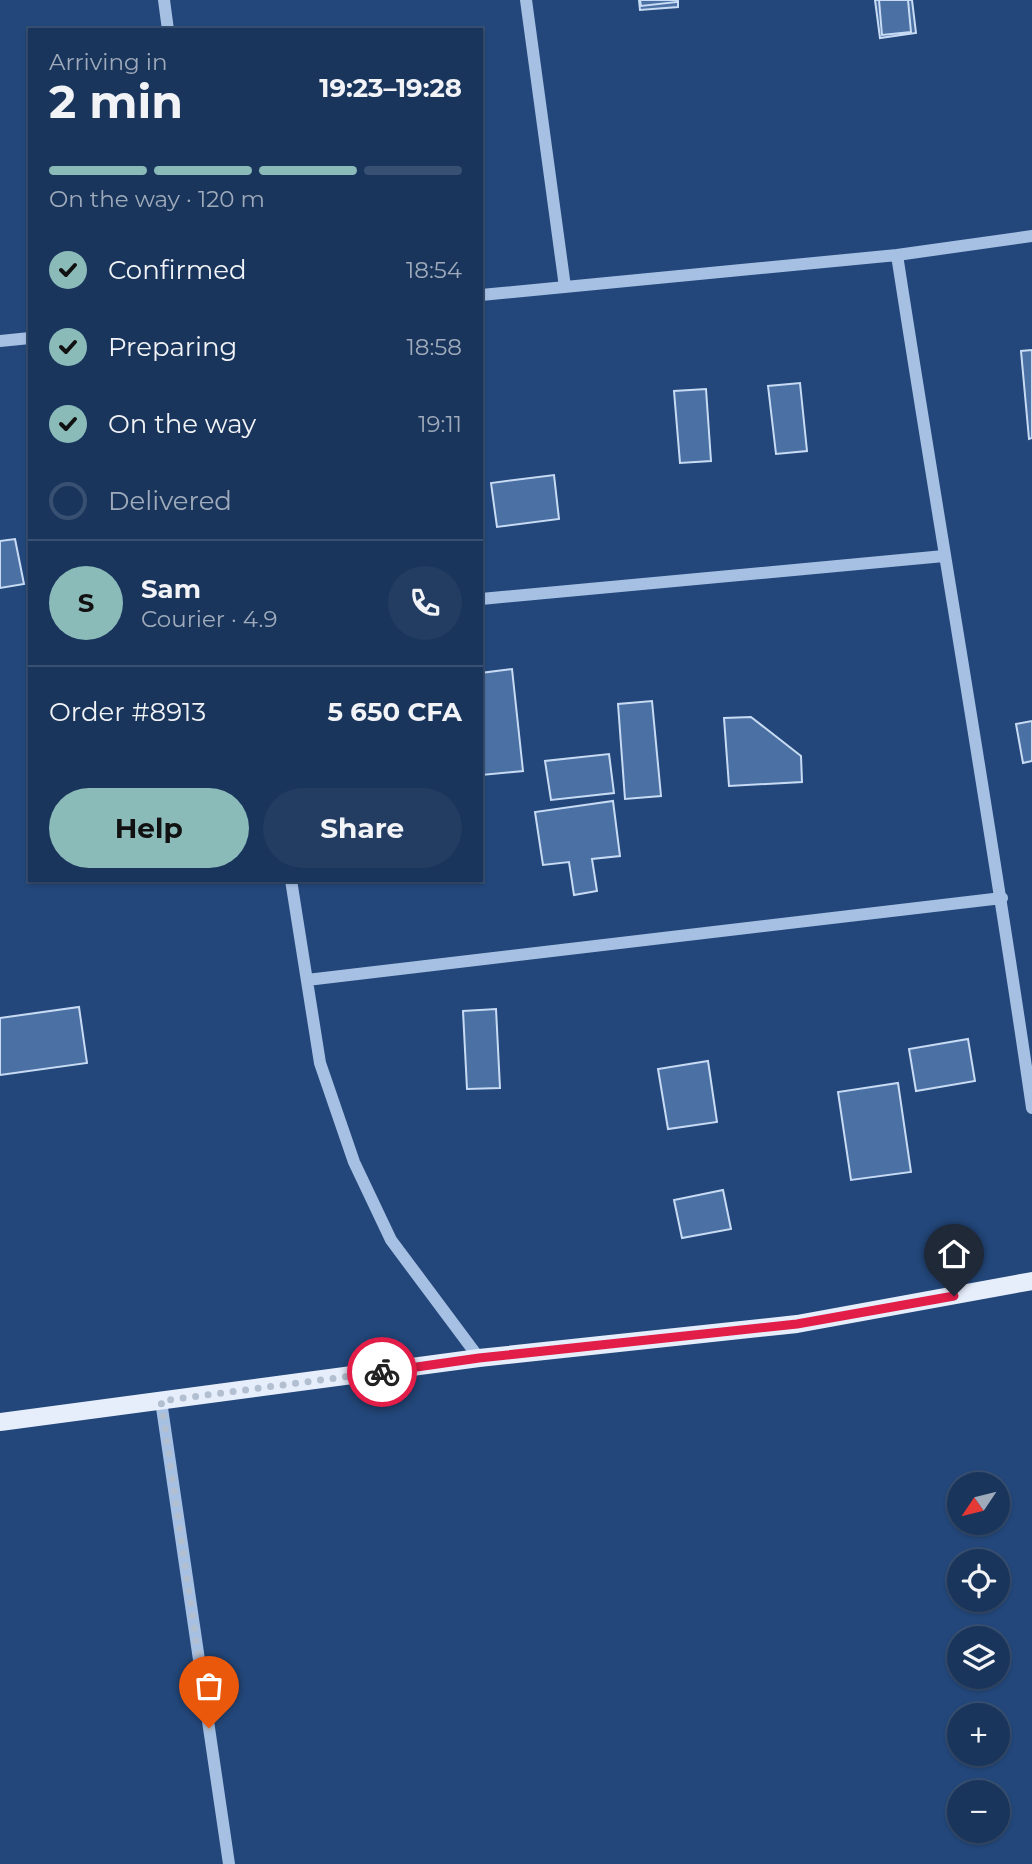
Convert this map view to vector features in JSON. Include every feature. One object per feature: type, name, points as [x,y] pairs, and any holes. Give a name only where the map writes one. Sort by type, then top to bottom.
[{"type":"main road","points":[[0,1423],[479,1358],[797,1324],[1032,1282]]},
{"type":"street","points":[[164,0],[168,28]]},
{"type":"street","points":[[526,0],[565,287]]},
{"type":"street","points":[[483,295],[898,255],[1032,236]]},
{"type":"street","points":[[898,255],[944,556],[1002,898],[1032,1108]]},
{"type":"street","points":[[0,341],[28,338]]},
{"type":"street","points":[[483,599],[944,556]]},
{"type":"street","points":[[291,882],[320,1063],[354,1162],[391,1240],[479,1358]]},
{"type":"street","points":[[307,980],[1002,898]]},
{"type":"street","points":[[161,1401],[229,1864]]},
{"type":"building","points":[[639,0],[678,0],[678,7],[640,10]]},
{"type":"building","points":[[640,0],[676,0],[677,2],[641,6]]},
{"type":"building","points":[[875,0],[912,0],[916,33],[880,38]]},
{"type":"building","points":[[879,0],[908,0],[911,32],[882,35]]},
{"type":"building","points":[[1032,350],[1032,438],[1029,439],[1021,351]]},
{"type":"building","points":[[800,383],[807,451],[776,454],[768,386]]},
{"type":"building","points":[[706,389],[711,461],[680,463],[674,391]]},
{"type":"building","points":[[554,475],[559,519],[497,527],[491,483]]},
{"type":"building","points":[[15,539],[24,584],[0,588],[0,541]]},
{"type":"building","points":[[512,669],[523,771],[483,775],[483,673]]},
{"type":"building","points":[[652,701],[661,796],[625,799],[618,704]]},
{"type":"building","points":[[751,717],[801,756],[802,782],[729,786],[724,718]]},
{"type":"building","points":[[1032,721],[1032,761],[1023,763],[1016,724]]},
{"type":"building","points":[[609,754],[614,793],[551,800],[545,761]]},
{"type":"building","points":[[613,801],[620,856],[592,859],[597,891],[574,895],[569,862],[543,865],[535,812]]},
{"type":"building","points":[[79,1007],[87,1063],[0,1075],[0,1018]]},
{"type":"building","points":[[496,1009],[500,1088],[467,1089],[463,1011]]},
{"type":"building","points":[[968,1039],[975,1081],[916,1091],[909,1049]]},
{"type":"building","points":[[708,1061],[717,1122],[668,1129],[658,1069]]},
{"type":"building","points":[[898,1083],[911,1172],[851,1180],[838,1092]]},
{"type":"building","points":[[723,1190],[731,1229],[682,1238],[674,1200]]},
{"type":"way so far","points":[[209,1728],[161,1401],[382,1372]]},
{"type":"route","points":[[382,1372],[479,1358],[797,1324],[954,1296]]}]
